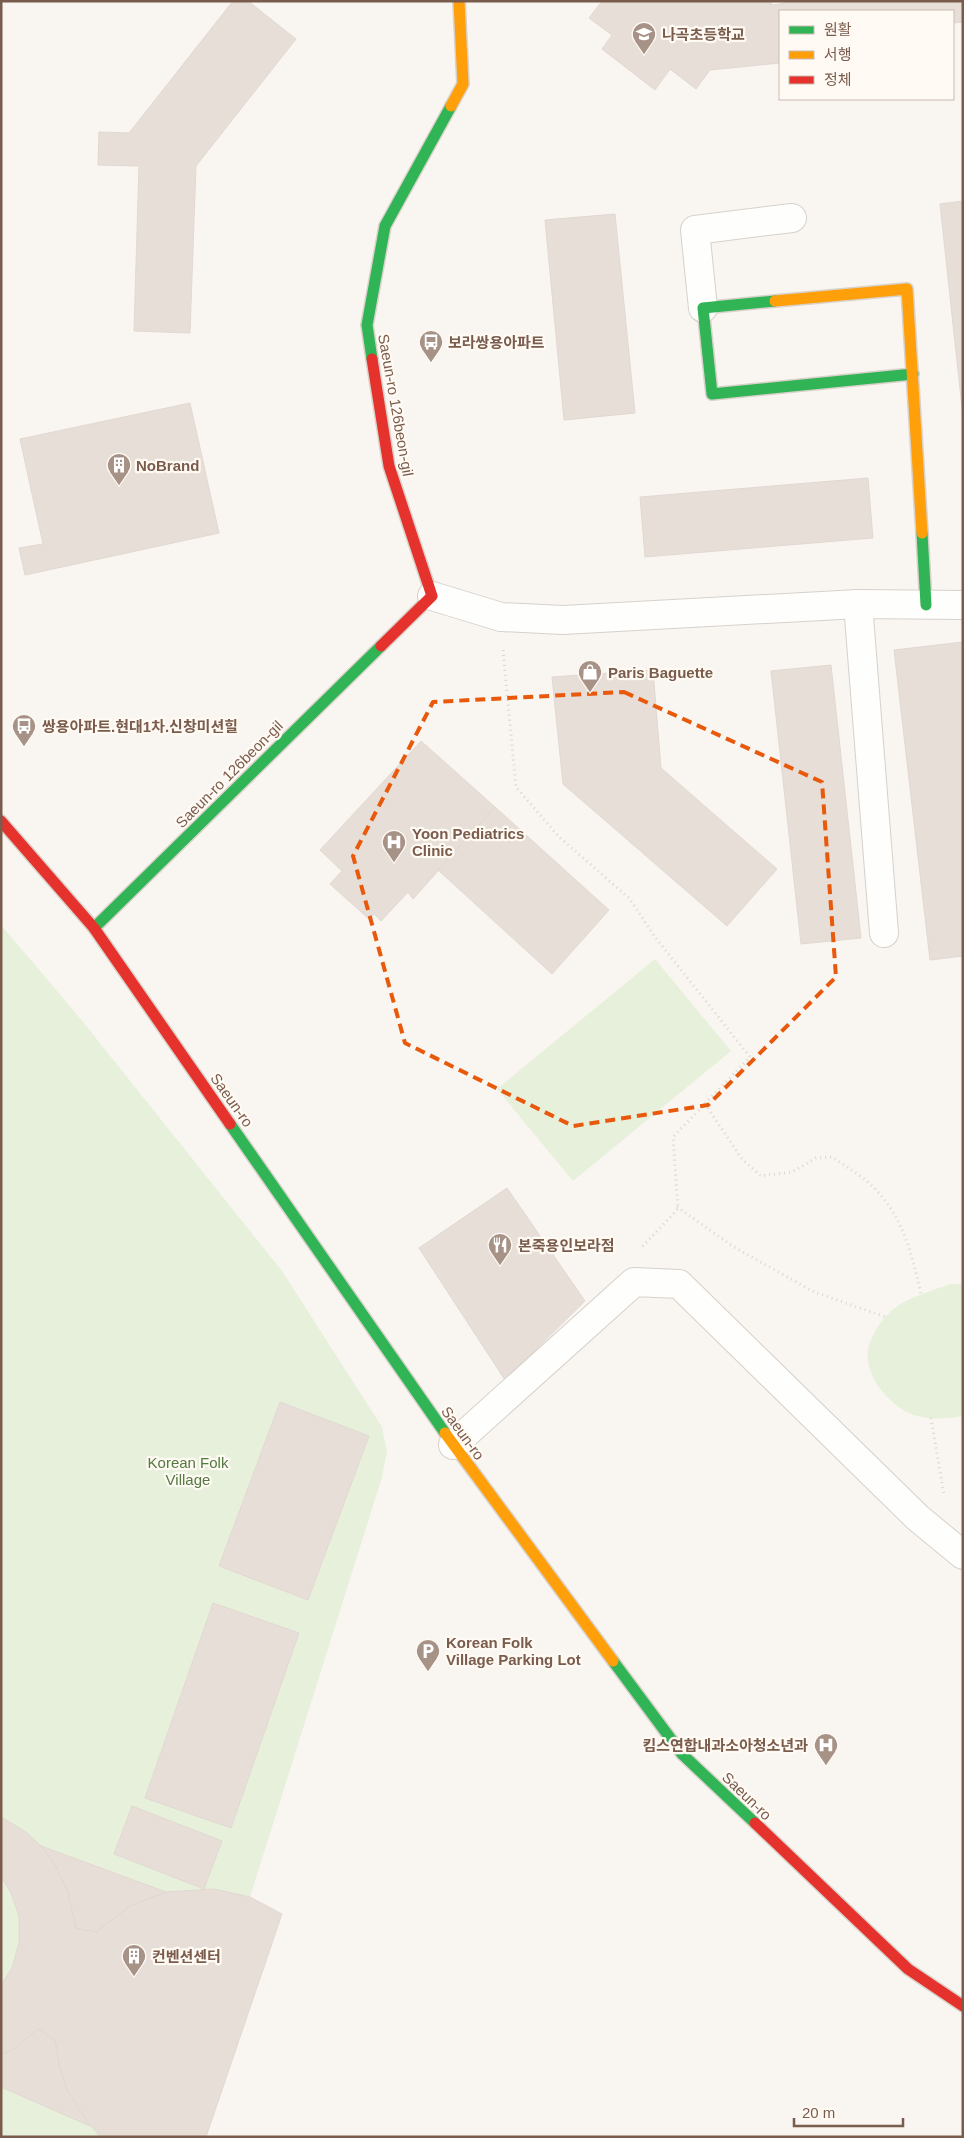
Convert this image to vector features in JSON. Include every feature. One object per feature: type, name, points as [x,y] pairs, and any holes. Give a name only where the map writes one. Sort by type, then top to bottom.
[{"type":"street","name":"Saeun-ro 126beon-gil","points":[[94,928],[432,596],[389,466],[367,325],[385,226],[463,84],[459,1]]},
{"type":"street","points":[[792,218],[695,230],[712,394],[913,374]]},
{"type":"street","points":[[703,308],[906,289],[913,374],[926,605]]},
{"type":"street","points":[[432,596],[501,617],[563,620],[858,604],[963,605]]},
{"type":"street","points":[[858,604],[884,933]]},
{"type":"street","name":"Saeun-ro","points":[[1,821],[94,928],[453,1445],[682,1754],[908,1969],[963,2006]]},
{"type":"street","points":[[453,1445],[634,1282],[679,1284],[918,1518],[958,1552]]},
{"type":"path","points":[[501,617],[507,706],[516,787],[559,837],[629,898],[655,936],[750,1058],[673,1137],[678,1209],[625,1266],[634,1282]]},
{"type":"path","points":[[705,1104],[742,1159],[761,1176],[792,1172],[816,1158],[832,1157],[870,1184],[897,1217],[910,1248],[921,1295]]},
{"type":"path","points":[[678,1209],[734,1247],[814,1292],[886,1317]]},
{"type":"path","points":[[931,1418],[958,1552]]},
{"type":"highlighted area","points":[[624,692],[822,782],[836,977],[708,1105],[573,1126],[405,1043],[353,856],[433,702]]},
{"type":"green space","name":"Korean Folk Village","points":[[1,925],[79,1017],[282,1271],[382,1427],[387,1452],[382,1477],[250,1897],[282,1914],[206,2137],[1,2137]]},
{"type":"green space","points":[[655,959],[731,1051],[573,1181],[497,1089]]},
{"type":"green space","points":[[950,1284],[963,1284],[963,1416],[938,1419],[920,1417],[896,1405],[880,1389],[870,1370],[868,1350],[876,1329],[883,1319],[897,1306]]},
{"type":"building","points":[[233,1],[248,1],[296,39],[196,166],[190,333],[134,331],[139,166],[98,165],[99,132],[129,133]]},
{"type":"building","points":[[602,1],[769,1],[773,5],[799,1],[963,1],[963,22],[954,23],[954,10],[779,10],[779,63],[710,70],[696,89],[670,69],[655,90],[602,49],[612,35],[589,18]]},
{"type":"building","points":[[963,201],[963,417],[940,204]]},
{"type":"building","points":[[615,214],[635,413],[564,420],[545,220]]},
{"type":"building","name":"NoBrand","points":[[190,403],[219,533],[25,575],[19,548],[43,544],[20,439]]},
{"type":"building","points":[[868,478],[873,538],[645,557],[640,497]]},
{"type":"building","points":[[963,642],[963,956],[930,960],[894,650]]},
{"type":"building","points":[[831,665],[861,938],[801,944],[771,671]]},
{"type":"building","points":[[653,670],[661,768],[777,869],[727,926],[563,784],[552,677]]},
{"type":"building","points":[[421,741],[495,807],[413,899],[408,892],[381,921],[374,914],[369,919],[330,884],[342,871],[320,850]]},
{"type":"building","points":[[495,807],[609,910],[552,974],[438,870]]},
{"type":"building","points":[[507,1188],[585,1301],[505,1380],[419,1248]]},
{"type":"building","points":[[280,1402],[369,1436],[308,1600],[219,1566]]},
{"type":"building","points":[[213,1603],[299,1633],[231,1828],[145,1798]]},
{"type":"building","points":[[132,1806],[222,1841],[204,1889],[114,1854]]},
{"type":"building","name":"컨벤션센터","points":[[1,1817],[26,1832],[41,1846],[56,1866],[68,1892],[76,1928],[96,1932],[130,1906],[166,1892],[214,1889],[250,1897],[282,1914],[206,2137],[101,2137],[82,2116],[66,2088],[55,2040],[38,2029],[14,2049],[1,2055],[1,1985],[12,1968],[19,1943],[19,1916],[11,1893],[1,1876]]},
{"type":"building","points":[[41,1846],[166,1892],[130,1906],[96,1932],[76,1928],[68,1892],[56,1866]]},
{"type":"building","points":[[38,2029],[55,2040],[66,2088],[90,2126],[1,2087],[1,2055],[14,2049]]},
{"type":"traffic: fast","points":[[372,359],[367,325],[385,226],[451,106]]},
{"type":"traffic: fast","points":[[775,301],[703,308],[712,394],[913,374]]},
{"type":"traffic: fast","points":[[922,533],[926,605]]},
{"type":"traffic: fast","points":[[94,928],[381,646]]},
{"type":"traffic: fast","points":[[230,1124],[445,1433]]},
{"type":"traffic: fast","points":[[613,1661],[682,1754],[755,1823]]},
{"type":"traffic: slow","points":[[451,106],[463,84],[459,1]]},
{"type":"traffic: slow","points":[[775,301],[907,289],[922,533]]},
{"type":"traffic: slow","points":[[445,1433],[613,1661]]},
{"type":"traffic: jam","points":[[372,359],[389,466],[432,596],[381,646]]},
{"type":"traffic: jam","points":[[1,821],[94,928],[230,1124]]},
{"type":"traffic: jam","points":[[755,1823],[908,1969],[963,2006]]},
{"type":"place","name":"나곡초등학교","points":[[644,55]]},
{"type":"place","name":"보라쌍용아파트","points":[[431,363]]},
{"type":"place","name":"NoBrand","points":[[119,486]]},
{"type":"place","name":"Paris Baguette","points":[[590,693]]},
{"type":"place","name":"쌍용아파트.현대1차.신창미션힐","points":[[24,747]]},
{"type":"place","name":"Yoon Pediatrics Clinic","points":[[394,863]]},
{"type":"place","name":"본죽용인보라점","points":[[500,1266]]},
{"type":"place","name":"Korean Folk Village Parking Lot","points":[[428,1672]]},
{"type":"place","name":"킴스연합내과소아청소년과","points":[[826,1766]]},
{"type":"place","name":"컨벤션센터","points":[[134,1977]]}]
